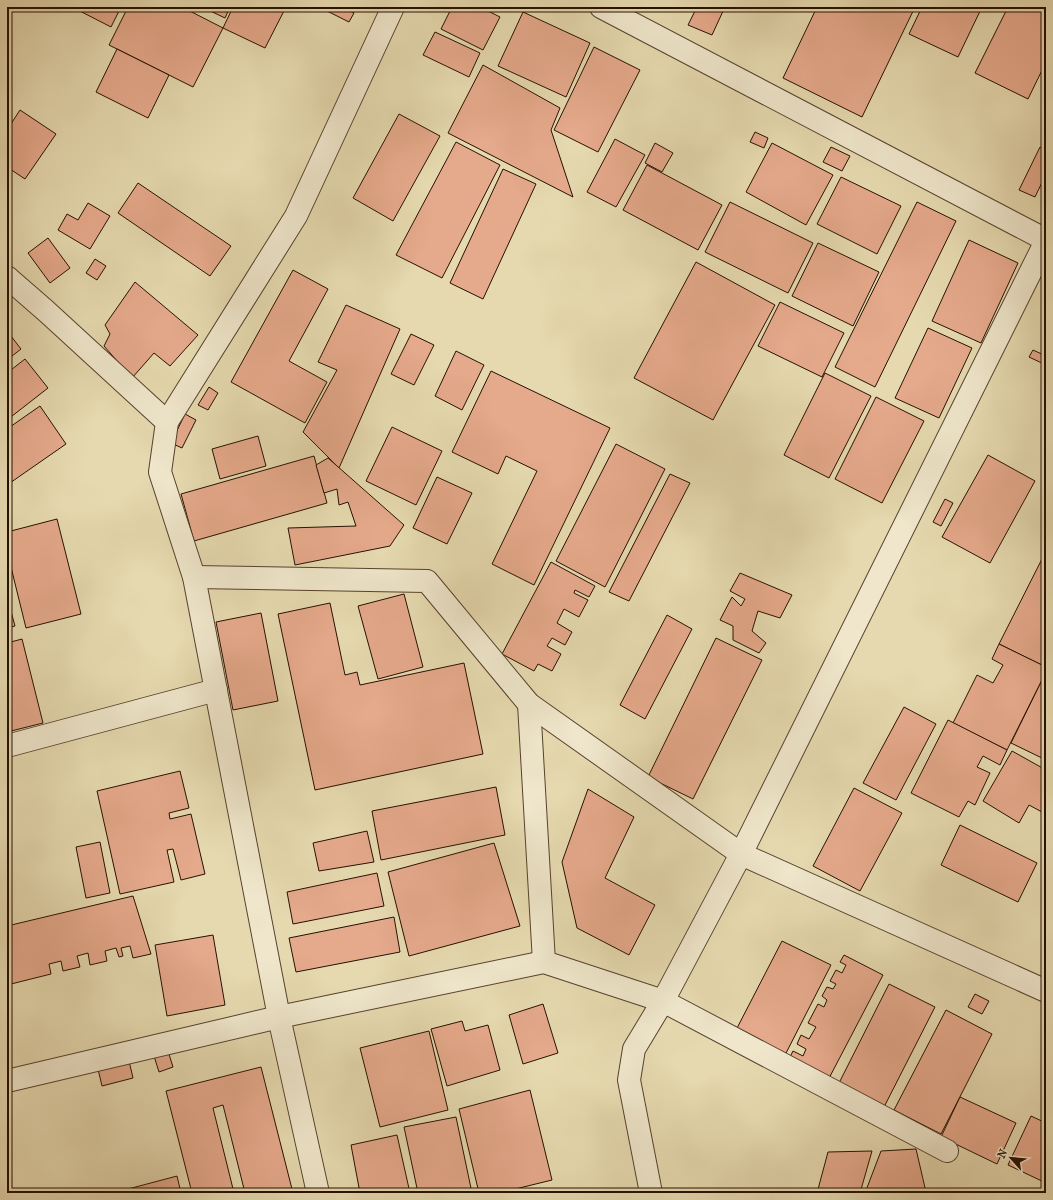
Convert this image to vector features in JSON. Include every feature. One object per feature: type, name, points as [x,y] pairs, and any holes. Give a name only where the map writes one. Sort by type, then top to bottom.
[{"type":"street","points":[[318,1193],[279,1017],[194,577],[160,472],[167,422],[296,216],[393,7]]},
{"type":"street","points":[[601,7],[1046,241],[741,854],[663,1002],[634,1049],[629,1080],[651,1193]]},
{"type":"street","points":[[7,277],[167,422]]},
{"type":"street","points":[[194,577],[427,581],[529,704],[741,854],[1046,991]]},
{"type":"street","points":[[7,746],[216,690]]},
{"type":"street","points":[[529,704],[544,962]]},
{"type":"street","points":[[7,1081],[279,1017],[544,962],[663,1002],[947,1151]]},
{"type":"building","points":[[72,7],[121,7],[111,27]]},
{"type":"building","points":[[128,7],[182,7],[223,28],[193,87],[109,45]]},
{"type":"building","points":[[202,7],[230,7],[225,18]]},
{"type":"building","points":[[233,7],[286,7],[265,48],[223,28]]},
{"type":"building","points":[[327,7],[342,7],[354,13],[349,22],[325,10]]},
{"type":"building","points":[[452,7],[480,7],[500,17],[483,50],[441,29]]},
{"type":"building","points":[[697,7],[718,7],[724,9],[712,35],[688,25]]},
{"type":"building","points":[[817,7],[915,7],[862,117],[783,78]]},
{"type":"building","points":[[922,7],[982,7],[958,57],[909,34]]},
{"type":"building","points":[[1008,7],[1046,7],[1046,62],[1028,99],[975,73]]},
{"type":"building","points":[[523,12],[590,43],[566,97],[498,66]]},
{"type":"building","points":[[435,32],[480,53],[469,77],[423,55]]},
{"type":"building","points":[[594,47],[640,70],[598,152],[554,130]]},
{"type":"building","points":[[117,49],[169,75],[148,118],[96,92]]},
{"type":"building","points":[[483,65],[560,108],[551,130],[573,197],[448,133]]},
{"type":"building","points":[[20,110],[56,134],[25,179],[7,167],[7,130]]},
{"type":"building","points":[[399,114],[440,136],[393,221],[353,198]]},
{"type":"building","points":[[755,132],[768,138],[764,148],[750,142]]},
{"type":"building","points":[[615,139],[645,155],[616,207],[587,192]]},
{"type":"building","points":[[456,142],[500,165],[442,278],[396,255]]},
{"type":"building","points":[[655,143],[673,153],[662,172],[645,163]]},
{"type":"building","points":[[772,143],[833,175],[806,225],[746,192]]},
{"type":"building","points":[[831,147],[850,156],[842,171],[823,162]]},
{"type":"building","points":[[1040,147],[1046,149],[1046,174],[1035,197],[1019,190]]},
{"type":"building","points":[[647,165],[722,205],[698,250],[623,210]]},
{"type":"building","points":[[503,169],[536,184],[483,299],[450,283]]},
{"type":"building","points":[[841,177],[901,206],[877,254],[817,224]]},
{"type":"building","points":[[138,183],[231,246],[210,276],[118,213]]},
{"type":"building","points":[[730,202],[813,243],[788,293],[705,252]]},
{"type":"building","points":[[917,202],[956,221],[875,387],[835,367]]},
{"type":"building","points":[[88,203],[110,216],[90,249],[58,230],[67,214],[78,220]]},
{"type":"building","points":[[48,238],[70,268],[50,283],[28,253]]},
{"type":"building","points":[[969,240],[1018,263],[981,343],[932,321]]},
{"type":"building","points":[[818,243],[879,272],[853,326],[792,296]]},
{"type":"building","points":[[95,259],[106,266],[97,280],[86,273]]},
{"type":"building","points":[[696,262],[775,305],[713,420],[634,378]]},
{"type":"building","points":[[293,270],[328,289],[289,361],[327,382],[305,423],[231,382]]},
{"type":"building","points":[[135,282],[198,335],[170,366],[154,353],[132,378],[104,346],[110,334],[105,325]]},
{"type":"building","points":[[780,302],[844,333],[822,377],[758,346]]},
{"type":"building","points":[[346,305],[400,329],[339,468],[303,432],[337,370],[318,362]]},
{"type":"building","points":[[928,328],[972,348],[939,418],[895,398]]},
{"type":"building","points":[[7,331],[21,349],[7,360]]},
{"type":"building","points":[[411,334],[434,345],[414,385],[391,374]]},
{"type":"building","points":[[1033,350],[1046,356],[1046,365],[1029,357]]},
{"type":"building","points":[[456,351],[484,365],[462,410],[435,396]]},
{"type":"building","points":[[25,359],[48,388],[7,420],[7,373]]},
{"type":"building","points":[[491,371],[610,428],[534,585],[492,564],[537,471],[506,456],[498,474],[452,452]]},
{"type":"building","points":[[825,373],[871,396],[829,478],[784,455]]},
{"type":"building","points":[[209,387],[218,393],[208,410],[198,405]]},
{"type":"building","points":[[876,397],[924,421],[882,503],[835,479]]},
{"type":"building","points":[[40,406],[66,444],[7,485],[7,429]]},
{"type":"building","points":[[185,414],[196,420],[182,448],[171,443]]},
{"type":"building","points":[[392,427],[442,451],[416,505],[366,481]]},
{"type":"building","points":[[258,436],[266,466],[220,479],[212,449]]},
{"type":"building","points":[[616,444],[665,469],[605,587],[556,561]]},
{"type":"building","points":[[988,455],[1035,481],[990,563],[942,537]]},
{"type":"building","points":[[314,456],[327,503],[194,541],[181,494]]},
{"type":"building","points":[[328,458],[404,525],[390,546],[295,565],[288,528],[356,526],[348,502],[339,505],[337,489],[324,493],[316,465]]},
{"type":"building","points":[[670,474],[690,483],[629,601],[609,592]]},
{"type":"building","points":[[437,477],[472,493],[447,544],[413,528]]},
{"type":"building","points":[[945,499],[953,503],[941,526],[933,522]]},
{"type":"building","points":[[57,519],[81,614],[26,628],[7,551],[7,532]]},
{"type":"building","points":[[1046,551],[1046,667],[999,644]]},
{"type":"building","points":[[551,562],[595,586],[589,597],[575,590],[574,593],[588,600],[579,617],[564,609],[557,623],[572,632],[565,645],[552,638],[547,646],[561,654],[552,671],[538,664],[534,671],[502,654]]},
{"type":"building","points":[[740,573],[792,595],[780,618],[758,611],[752,631],[766,643],[759,653],[733,640],[733,626],[720,620],[732,597],[741,606],[745,599],[730,591]]},
{"type":"building","points":[[404,594],[423,667],[378,679],[358,606]]},
{"type":"building","points":[[7,597],[15,626],[7,628]]},
{"type":"building","points":[[330,603],[345,675],[357,672],[360,685],[464,663],[483,754],[315,790],[278,614]]},
{"type":"building","points":[[261,613],[278,701],[233,710],[216,622]]},
{"type":"building","points":[[667,615],[692,629],[645,719],[620,705]]},
{"type":"building","points":[[716,638],[762,660],[693,799],[648,777]]},
{"type":"building","points":[[22,639],[43,723],[7,732],[7,643]]},
{"type":"building","points":[[999,644],[1046,667],[1046,672],[1007,750],[953,723],[977,675],[993,683],[1003,665],[992,659]]},
{"type":"building","points":[[1046,672],[1046,755],[1044,759],[1011,743]]},
{"type":"building","points":[[904,707],[936,724],[896,800],[863,783]]},
{"type":"building","points":[[948,720],[1007,750],[1000,765],[983,756],[977,767],[990,773],[975,805],[968,801],[959,817],[911,793]]},
{"type":"building","points":[[1012,751],[1046,770],[1046,806],[1042,812],[1029,805],[1019,823],[983,801]]},
{"type":"building","points":[[180,771],[189,808],[169,813],[170,819],[191,814],[205,874],[181,880],[173,849],[167,850],[174,882],[120,894],[97,791]]},
{"type":"building","points":[[496,787],[505,835],[381,860],[372,811]]},
{"type":"building","points":[[854,788],[902,813],[860,891],[813,866]]},
{"type":"building","points":[[588,789],[634,817],[605,878],[655,905],[629,955],[577,928],[562,862]]},
{"type":"building","points":[[960,825],[1037,863],[1018,902],[941,865]]},
{"type":"building","points":[[367,831],[374,862],[319,871],[313,843]]},
{"type":"building","points":[[100,842],[110,893],[86,898],[76,847]]},
{"type":"building","points":[[494,843],[520,926],[409,956],[388,872]]},
{"type":"building","points":[[377,873],[384,906],[293,924],[287,892]]},
{"type":"building","points":[[133,896],[151,954],[133,958],[130,946],[121,948],[123,956],[119,957],[116,948],[105,951],[107,961],[90,965],[88,953],[77,956],[80,967],[63,971],[61,961],[49,964],[51,974],[7,985],[7,926]]},
{"type":"building","points":[[394,917],[400,952],[296,972],[289,938]]},
{"type":"building","points":[[213,935],[225,1005],[167,1016],[155,945]]},
{"type":"building","points":[[782,941],[831,965],[784,1057],[735,1032]]},
{"type":"building","points":[[844,955],[883,975],[826,1084],[787,1063],[793,1051],[803,1056],[806,1049],[797,1044],[801,1035],[809,1039],[816,1027],[808,1023],[818,1004],[824,1007],[827,1000],[822,996],[827,987],[833,989],[836,984],[830,981],[836,970],[842,973],[846,965],[840,962]]},
{"type":"building","points":[[889,984],[935,1007],[883,1109],[838,1085]]},
{"type":"building","points":[[975,994],[989,1001],[982,1014],[968,1007]]},
{"type":"building","points":[[543,1004],[558,1053],[523,1064],[509,1015]]},
{"type":"building","points":[[946,1010],[992,1034],[941,1134],[894,1110]]},
{"type":"building","points":[[462,1021],[465,1031],[488,1025],[500,1070],[447,1086],[431,1029]]},
{"type":"building","points":[[429,1031],[448,1110],[380,1127],[360,1048]]},
{"type":"building","points":[[168,1051],[173,1067],[159,1072],[154,1056]]},
{"type":"building","points":[[129,1061],[133,1078],[102,1086],[98,1069]]},
{"type":"building","points":[[261,1067],[293,1193],[245,1193],[223,1105],[213,1108],[234,1193],[192,1193],[166,1091]]},
{"type":"building","points":[[530,1090],[552,1180],[499,1193],[479,1193],[459,1109]]},
{"type":"building","points":[[960,1097],[1016,1123],[997,1164],[941,1137]]},
{"type":"building","points":[[1031,1116],[1046,1123],[1046,1183],[1008,1165]]},
{"type":"building","points":[[456,1117],[472,1193],[418,1193],[404,1127]]},
{"type":"building","points":[[397,1135],[410,1193],[360,1193],[351,1145]]},
{"type":"building","points":[[916,1149],[926,1192],[865,1193],[881,1151]]},
{"type":"building","points":[[872,1151],[860,1193],[817,1193],[828,1152]]},
{"type":"building","points":[[177,1176],[181,1193],[113,1193]]}]
